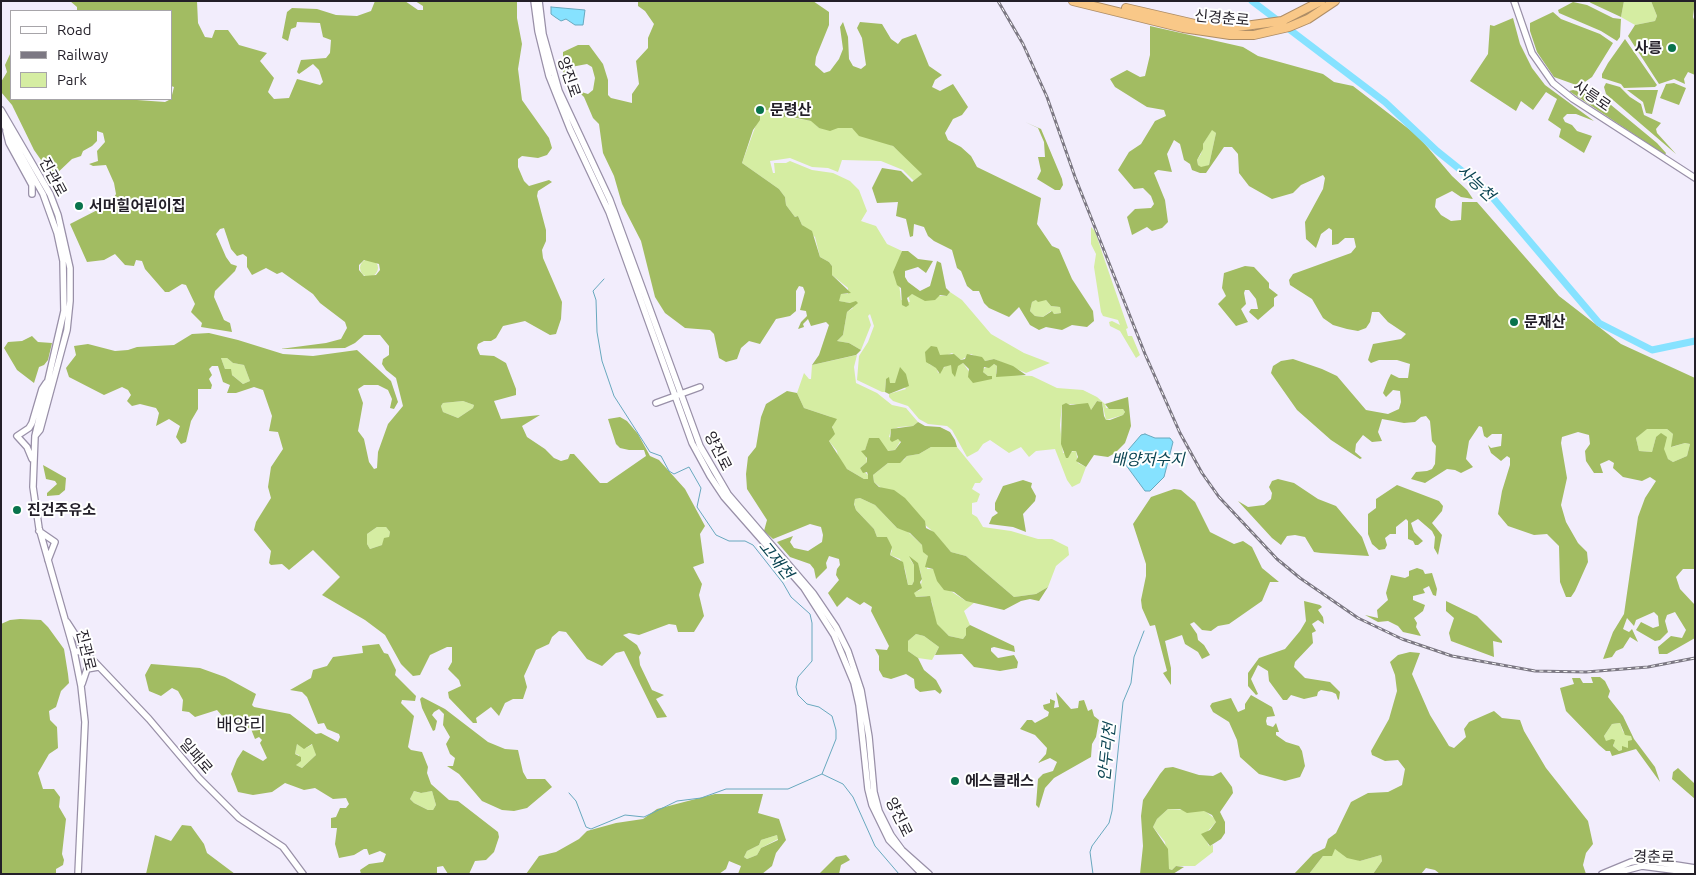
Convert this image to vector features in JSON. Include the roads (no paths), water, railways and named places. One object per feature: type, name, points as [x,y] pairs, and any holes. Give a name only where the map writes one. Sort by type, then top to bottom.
[{"type":"highway","name":"신경춘로","points":[[1073,1],[1216,28],[1245,28],[1282,21],[1299,14],[1321,1]]},
{"type":"highway","name":"신경춘로","points":[[1096,1],[1210,33],[1254,35],[1289,27],[1308,19],[1334,1]]},
{"type":"main road","name":"양진로","points":[[534,1],[549,76],[570,129],[609,212],[678,395],[700,446],[728,494],[808,587],[836,627],[848,651],[861,690],[869,738],[874,792],[879,811],[891,835],[902,850],[929,874]]},
{"type":"main road","name":"양진로","points":[[539,1],[543,34],[559,91],[610,200],[678,395],[692,443],[724,497],[804,588],[834,635],[854,683],[859,705],[868,789],[872,805],[890,840],[922,874]]},
{"type":"main road","name":"사릉로","points":[[1514,1],[1532,53],[1553,83],[1581,104],[1695,178]]},
{"type":"main road","name":"진관로","points":[[1,110],[50,194],[58,214],[70,268],[70,301],[67,330],[40,430],[35,436]]},
{"type":"main road","points":[[2,122],[9,143],[32,185],[32,194]]},
{"type":"main road","name":"진관로","points":[[2,122],[47,203],[57,233],[62,261],[64,311],[35,436],[33,460],[35,508],[39,531],[74,651],[81,686],[85,722],[78,874]]},
{"type":"main road","points":[[33,460],[27,446],[17,436],[29,428],[32,423],[42,389],[49,380]]},
{"type":"main road","points":[[656,402],[700,387]]},
{"type":"main road","points":[[39,531],[55,542],[48,560]]},
{"type":"main road","points":[[65,620],[76,633],[90,658]]},
{"type":"main road","name":"일패로","points":[[74,651],[82,652],[90,658],[149,719],[198,778],[239,818],[283,847],[303,874]]},
{"type":"main road","points":[[81,686],[87,669],[98,667]]},
{"type":"main road","name":"경춘로","points":[[1602,874],[1631,862],[1644,860],[1695,868]]},
{"type":"main road","name":"경춘로","points":[[1612,874],[1642,866],[1695,873]]},
{"type":"water","points":[[551,7],[585,10],[583,25],[575,25],[566,19],[561,21],[551,14]]},
{"type":"water","name":"배양저수지","points":[[1145,434],[1155,438],[1170,438],[1173,442],[1164,477],[1150,491],[1145,491],[1123,461],[1123,456],[1141,435]]},
{"type":"waterway","name":"사능천","points":[[1252,1],[1385,102],[1437,151],[1487,191],[1599,323],[1652,350],[1695,341]]},
{"type":"waterway","name":"고재천","points":[[604,279],[593,291],[596,300],[597,332],[602,361],[614,396],[650,452],[661,456],[669,471],[674,474],[689,467],[701,488],[697,507],[716,535],[729,541],[745,541],[753,545],[783,583],[791,597],[810,614],[812,623],[812,661],[798,677],[796,687],[798,695],[807,704],[819,707],[832,716],[836,730],[836,739],[822,774],[843,784],[853,797],[875,846],[899,874]]},
{"type":"waterway","name":"안두리천","points":[[1093,874],[1090,852],[1092,846],[1109,823],[1112,811],[1123,702],[1131,683],[1134,657],[1144,631]]},
{"type":"waterway","points":[[569,793],[576,801],[586,827],[591,829],[625,815],[644,817],[677,801],[701,798],[726,789],[788,789],[822,774]]},
{"type":"railway","points":[[998,1],[1023,44],[1047,97],[1075,177],[1145,354],[1180,433],[1202,473],[1219,497],[1277,559],[1300,578],[1358,618],[1402,639],[1452,656],[1535,671],[1586,672],[1648,667],[1695,658]]},
{"type":"place","name":"사릉","points":[[1672,48]]},
{"type":"place","name":"문령산","points":[[760,110]]},
{"type":"place","name":"서머힐어린이집","points":[[79,206]]},
{"type":"place","name":"문재산","points":[[1514,322]]},
{"type":"place","name":"진건주유소","points":[[17,510]]},
{"type":"place","name":"에스클래스","points":[[955,781]]},
{"type":"district","name":"배양리","points":[[241,725]]}]
